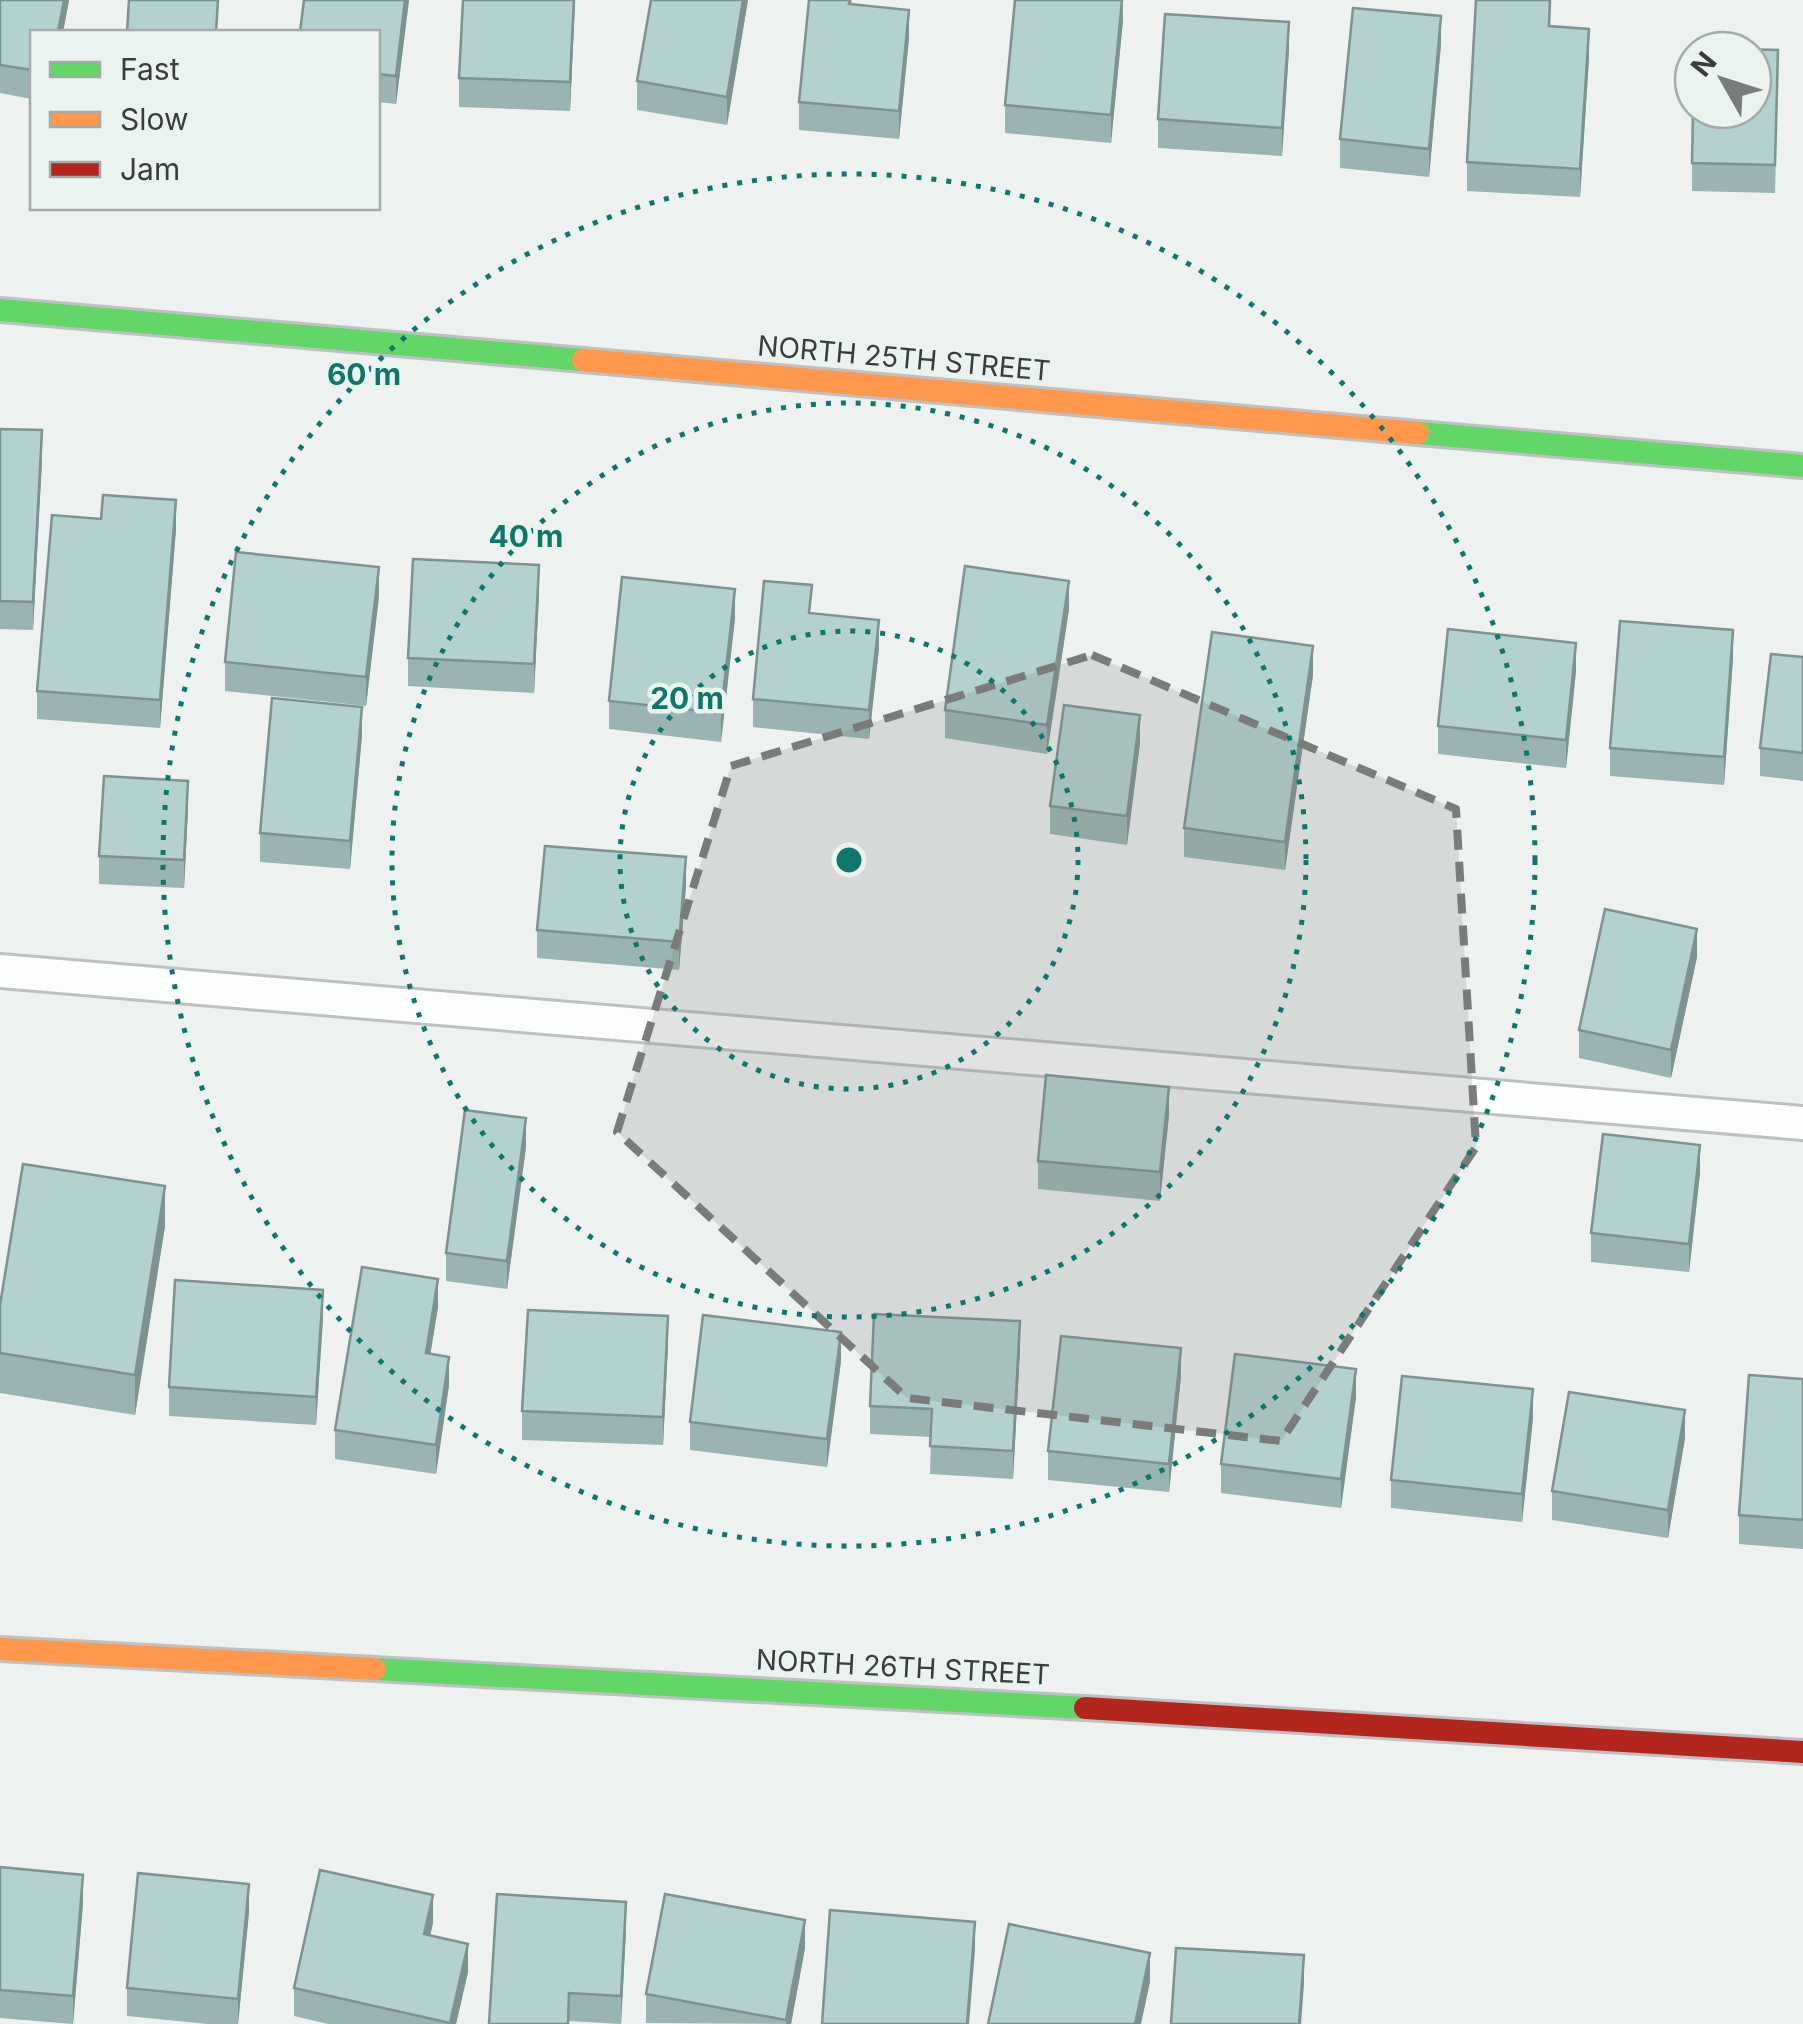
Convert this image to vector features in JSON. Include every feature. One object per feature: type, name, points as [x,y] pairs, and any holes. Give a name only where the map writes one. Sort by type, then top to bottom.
[{"type":"street","name":"NORTH 25TH STREET","points":[[0,310],[1803,466]]},
{"type":"street","name":"NORTH 26TH STREET","points":[[0,1648],[1223,1714],[1803,1752]]},
{"type":"lane","points":[[0,972],[1803,1123]]},
{"type":"highlighted area","points":[[1092,655],[1456,809],[1476,1147],[1281,1441],[907,1398],[617,1132],[731,766]]},
{"type":"building","points":[[0,0],[64,0],[58,30],[30,30],[30,70],[0,65]]},
{"type":"building","points":[[129,0],[218,0],[216,30],[127,30]]},
{"type":"building","points":[[304,0],[405,0],[396,76],[380,74],[380,30],[300,30]]},
{"type":"building","points":[[463,0],[574,0],[570,82],[459,78]]},
{"type":"building","points":[[651,0],[743,0],[727,97],[637,81]]},
{"type":"building","points":[[809,0],[850,0],[849,4],[909,10],[899,111],[799,102]]},
{"type":"building","points":[[1015,0],[1122,0],[1111,115],[1005,105]]},
{"type":"building","points":[[1476,0],[1550,0],[1549,26],[1589,29],[1580,169],[1467,162]]},
{"type":"building","points":[[1353,8],[1441,16],[1429,149],[1340,139]]},
{"type":"building","points":[[1165,14],[1289,22],[1282,128],[1158,119]]},
{"type":"building","points":[[1773,50],[1778,50],[1775,165],[1692,163],[1693,130],[1773,130]]},
{"type":"building","points":[[0,429],[42,430],[33,602],[0,601]]},
{"type":"building","points":[[103,495],[176,500],[160,700],[37,691],[52,515],[101,519]]},
{"type":"building","points":[[236,552],[379,567],[366,677],[225,662]]},
{"type":"building","points":[[413,559],[539,565],[534,664],[408,658]]},
{"type":"building","points":[[965,566],[1069,581],[1047,725],[945,710]]},
{"type":"building","points":[[622,577],[735,589],[721,713],[609,701]]},
{"type":"building","points":[[764,581],[812,585],[809,613],[879,620],[869,710],[753,699]]},
{"type":"building","points":[[1620,621],[1733,630],[1724,757],[1610,748]]},
{"type":"building","points":[[1448,629],[1576,643],[1566,740],[1438,726]]},
{"type":"building","points":[[1212,632],[1313,646],[1285,842],[1184,828]]},
{"type":"building","points":[[1771,654],[1803,657],[1803,753],[1760,748]]},
{"type":"building","points":[[272,698],[362,707],[350,841],[260,833]]},
{"type":"building","points":[[1064,705],[1140,715],[1127,816],[1050,806]]},
{"type":"building","points":[[104,776],[188,781],[184,860],[99,856]]},
{"type":"building","points":[[545,846],[686,857],[679,942],[537,930]]},
{"type":"building","points":[[1605,909],[1697,929],[1671,1050],[1579,1030]]},
{"type":"building","points":[[1046,1075],[1169,1087],[1160,1172],[1038,1161]]},
{"type":"building","points":[[465,1110],[526,1118],[507,1261],[446,1253]]},
{"type":"building","points":[[1603,1134],[1700,1145],[1689,1244],[1591,1233]]},
{"type":"building","points":[[23,1164],[165,1186],[135,1375],[0,1353],[0,1305]]},
{"type":"building","points":[[362,1267],[438,1279],[426,1353],[449,1357],[436,1445],[335,1430]]},
{"type":"building","points":[[175,1280],[323,1290],[316,1397],[169,1387]]},
{"type":"building","points":[[528,1310],[668,1316],[663,1417],[522,1411]]},
{"type":"building","points":[[874,1314],[1020,1321],[1013,1451],[930,1446],[932,1409],[870,1406]]},
{"type":"building","points":[[703,1315],[841,1332],[827,1439],[690,1422]]},
{"type":"building","points":[[1061,1336],[1181,1348],[1169,1464],[1048,1451]]},
{"type":"building","points":[[1235,1354],[1356,1369],[1341,1479],[1221,1464]]},
{"type":"building","points":[[1749,1375],[1803,1379],[1803,1520],[1739,1515]]},
{"type":"building","points":[[1402,1376],[1533,1389],[1522,1494],[1391,1480]]},
{"type":"building","points":[[1569,1392],[1685,1410],[1668,1510],[1552,1491]]},
{"type":"building","points":[[0,1867],[83,1875],[73,1996],[0,1990]]},
{"type":"building","points":[[320,1870],[433,1895],[424,1934],[468,1944],[450,2023],[294,1988]]},
{"type":"building","points":[[138,1873],[249,1884],[238,1999],[127,1988]]},
{"type":"building","points":[[497,1894],[626,1902],[621,1996],[569,1993],[568,2024],[489,2024]]},
{"type":"building","points":[[665,1894],[805,1920],[786,2020],[646,1994]]},
{"type":"building","points":[[830,1910],[975,1922],[967,2024],[822,2024]]},
{"type":"building","points":[[1009,1924],[1150,1953],[1135,2024],[988,2024]]},
{"type":"building","points":[[1176,1948],[1304,1955],[1299,2024],[1171,2024]]},
{"type":"traffic: fast","points":[[0,310],[583,360]]},
{"type":"traffic: fast","points":[[1418,433],[1803,466]]},
{"type":"traffic: fast","points":[[375,1669],[1085,1708]]},
{"type":"traffic: slow","points":[[583,360],[1418,433]]},
{"type":"traffic: slow","points":[[0,1649],[375,1669]]},
{"type":"traffic: jam","points":[[1085,1708],[1803,1752]]}]
